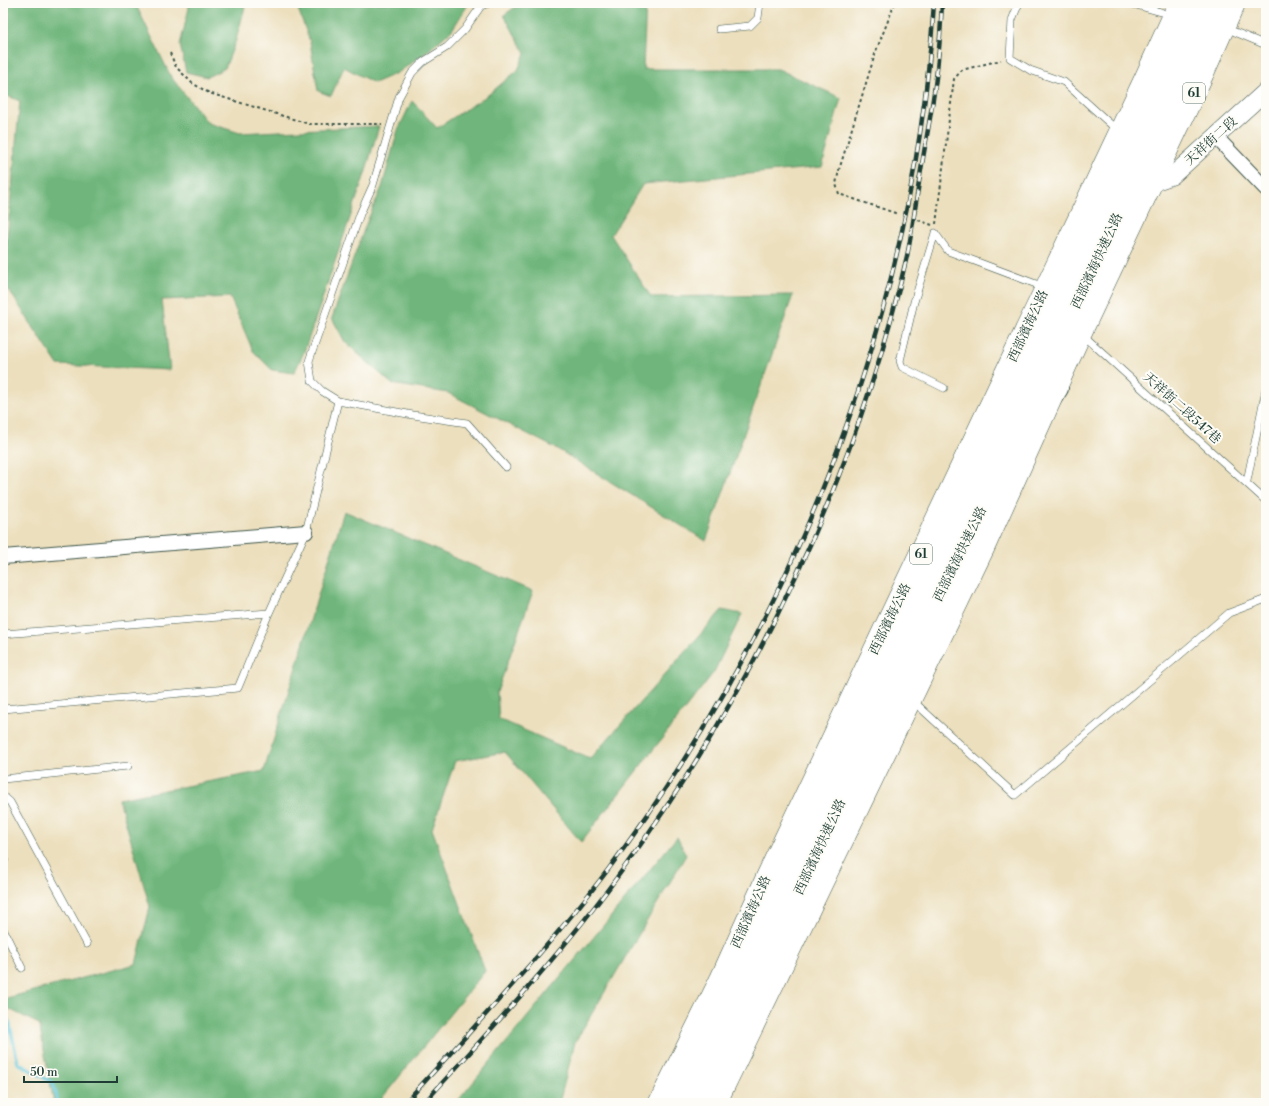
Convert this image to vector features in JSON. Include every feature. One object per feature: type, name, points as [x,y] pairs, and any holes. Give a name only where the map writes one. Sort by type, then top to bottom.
[{"type":"highway","name":"西部濱海快速公路","points":[[678,1103],[824,800],[884,669],[1158,89],[1195,3]]},
{"type":"highway","name":"西部濱海快速公路","points":[[698,1103],[863,755],[990,493],[1033,395],[1110,236],[1215,3]]},
{"type":"highway","points":[[990,493],[1057,388]]},
{"type":"highway","points":[[720,980],[824,800]]},
{"type":"main road","name":"61","points":[[716,1103],[910,698],[984,548],[1081,334],[1235,3]]},
{"type":"main road","name":"西部濱海公路","points":[[659,1103],[720,980],[767,876],[1119,132],[1170,8]]},
{"type":"street","name":"天祥街二段","points":[[1152,183],[1172,176],[1266,91]]},
{"type":"street","points":[[1216,136],[1266,188]]},
{"type":"street","points":[[3,557],[306,532]]},
{"type":"lane","points":[[489,3],[480,6],[465,29],[447,47],[423,62],[412,73],[399,97],[373,185],[360,214],[309,361],[312,381],[322,391],[338,401],[413,416],[467,423],[506,467]]},
{"type":"lane","points":[[719,29],[750,26],[758,18],[760,3]]},
{"type":"lane","points":[[1019,3],[1012,20],[1010,58],[1030,70],[1064,82],[1119,132]]},
{"type":"lane","points":[[1129,3],[1170,8]]},
{"type":"lane","points":[[1235,32],[1266,45]]},
{"type":"lane","points":[[944,388],[902,367],[900,361],[914,302],[935,233],[948,251],[1046,288]]},
{"type":"lane","name":"天祥街二段547巷","points":[[1081,334],[1246,481],[1266,501]]},
{"type":"lane","points":[[1246,481],[1266,389]]},
{"type":"lane","points":[[3,709],[238,688],[269,613],[306,532],[338,401]]},
{"type":"lane","points":[[910,698],[1015,795],[1228,613],[1266,599]]},
{"type":"lane","points":[[3,634],[269,613]]},
{"type":"lane","points":[[3,779],[128,766]]},
{"type":"lane","points":[[3,796],[10,802],[87,944]]},
{"type":"lane","points":[[3,848],[3,868]]},
{"type":"lane","points":[[3,929],[22,968]]},
{"type":"path","points":[[894,3],[876,51],[836,184],[839,194],[898,214]]},
{"type":"path","points":[[170,53],[176,67],[192,83],[209,93],[309,124],[391,123]]},
{"type":"path","points":[[918,220],[935,226],[954,79],[962,70],[1010,58]]},
{"type":"green space","points":[[3,3],[140,3],[136,5],[171,77],[208,123],[240,133],[379,126],[365,174],[304,352],[294,373],[272,370],[253,351],[230,297],[162,300],[170,370],[58,365],[3,281],[20,101],[3,94]]},
{"type":"green space","points":[[188,3],[246,3],[236,40],[225,68],[207,77],[186,72],[180,45],[189,8]]},
{"type":"green space","points":[[296,3],[469,3],[452,30],[424,54],[399,72],[374,83],[344,67],[331,96],[318,91],[310,42]]},
{"type":"green space","points":[[521,3],[646,3],[643,69],[778,69],[841,98],[822,167],[643,184],[611,235],[651,297],[793,295],[706,541],[559,450],[448,393],[392,384],[345,342],[332,318],[366,224],[382,187],[398,130],[412,101],[437,128],[488,95],[518,70],[525,53],[504,15]]},
{"type":"green space","points":[[344,511],[533,591],[497,692],[499,719],[590,759],[722,610],[742,614],[714,672],[581,842],[505,752],[455,761],[432,829],[485,971],[378,1103],[54,1103],[39,1024],[3,1006],[3,999],[136,964],[150,907],[119,799],[264,771]]},
{"type":"green space","points":[[677,837],[686,855],[575,1042],[559,1103],[456,1103]]},
{"type":"waterway","points":[[3,1013],[9,1022],[18,1063],[53,1083],[57,1098],[55,1103]]},
{"type":"railway","points":[[405,1103],[534,960],[607,871],[674,775],[735,674],[788,569],[834,461],[871,349],[901,235],[922,120],[934,3]]},
{"type":"railway","points":[[424,1103],[554,957],[626,865],[673,796],[718,725],[759,651],[796,575],[830,497],[860,418],[886,337],[907,256],[935,87],[942,3]]}]
